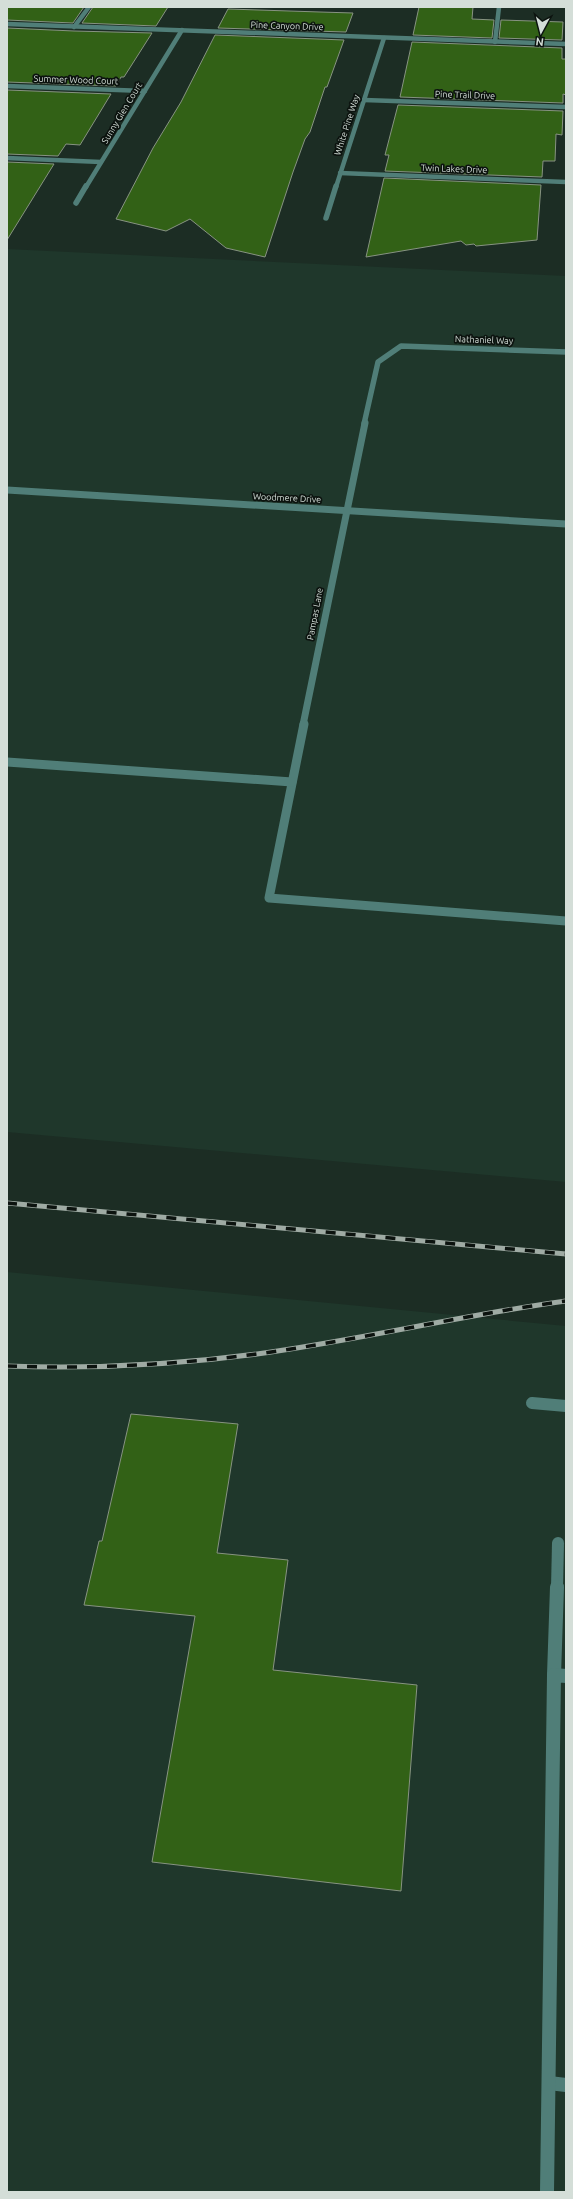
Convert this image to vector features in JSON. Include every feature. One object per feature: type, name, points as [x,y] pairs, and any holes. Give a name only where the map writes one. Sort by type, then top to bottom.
[{"type":"street","points":[[74,27],[89,7]]},
{"type":"street","points":[[495,42],[500,7]]},
{"type":"street","name":"Pine Canyon Drive","points":[[7,24],[566,44]]},
{"type":"street","name":"Sunny Glen Court","points":[[76,203],[182,30]]},
{"type":"street","name":"White Pine Way","points":[[326,218],[384,38]]},
{"type":"street","name":"Summer Wood Court","points":[[7,86],[144,91]]},
{"type":"street","name":"Pine Trail Drive","points":[[364,100],[566,107]]},
{"type":"street","points":[[7,158],[101,162]]},
{"type":"street","name":"Twin Lakes Drive","points":[[340,173],[566,182]]},
{"type":"street","name":"Nathaniel Way","points":[[402,346],[566,352]]},
{"type":"street","name":"Pampas Lane","points":[[402,346],[378,362],[346,510],[269,898],[566,921]]},
{"type":"street","name":"Woodmere Drive","points":[[7,490],[566,524]]},
{"type":"street","points":[[7,762],[292,782]]},
{"type":"street","points":[[532,1403],[566,1406]]},
{"type":"street","points":[[547,2192],[560,1675],[558,1543]]},
{"type":"street","points":[[549,2083],[566,2085]]},
{"type":"shaded area","points":[[7,249],[566,276],[566,1182],[7,1132]]},
{"type":"shaded area","points":[[7,1272],[566,1326],[566,2192],[7,2192]]},
{"type":"building","points":[[7,7],[84,7],[73,23],[7,20]]},
{"type":"building","points":[[93,7],[168,7],[156,26],[82,23]]},
{"type":"building","points":[[419,7],[473,7],[472,19],[494,20],[492,38],[413,35]]},
{"type":"building","points":[[228,9],[353,13],[346,32],[218,28]]},
{"type":"building","points":[[501,20],[563,22],[562,40],[499,38]]},
{"type":"building","points":[[7,28],[152,33],[124,77],[121,77],[116,86],[7,82]]},
{"type":"building","points":[[215,35],[344,40],[327,87],[325,87],[310,132],[305,139],[265,257],[226,248],[190,219],[166,231],[116,219],[153,148],[181,102]]},
{"type":"building","points":[[412,42],[562,48],[562,59],[566,59],[566,95],[563,94],[563,103],[400,97]]},
{"type":"building","points":[[7,90],[111,94],[80,145],[66,144],[58,156],[7,154]]},
{"type":"building","points":[[398,105],[563,111],[562,135],[556,134],[555,161],[543,161],[542,177],[385,171],[389,155],[385,155]]},
{"type":"building","points":[[7,162],[54,164],[7,240]]},
{"type":"building","points":[[384,178],[541,185],[537,240],[476,246],[474,244],[466,245],[461,241],[366,257]]},
{"type":"building","points":[[131,1414],[238,1424],[217,1553],[288,1560],[273,1670],[417,1685],[401,1891],[152,1862],[195,1616],[84,1605],[99,1541],[102,1541]]},
{"type":"railway","points":[[7,1203],[566,1254]]},
{"type":"railway","points":[[7,1366],[70,1367],[132,1365],[226,1358],[334,1342],[488,1313],[566,1301]]}]
